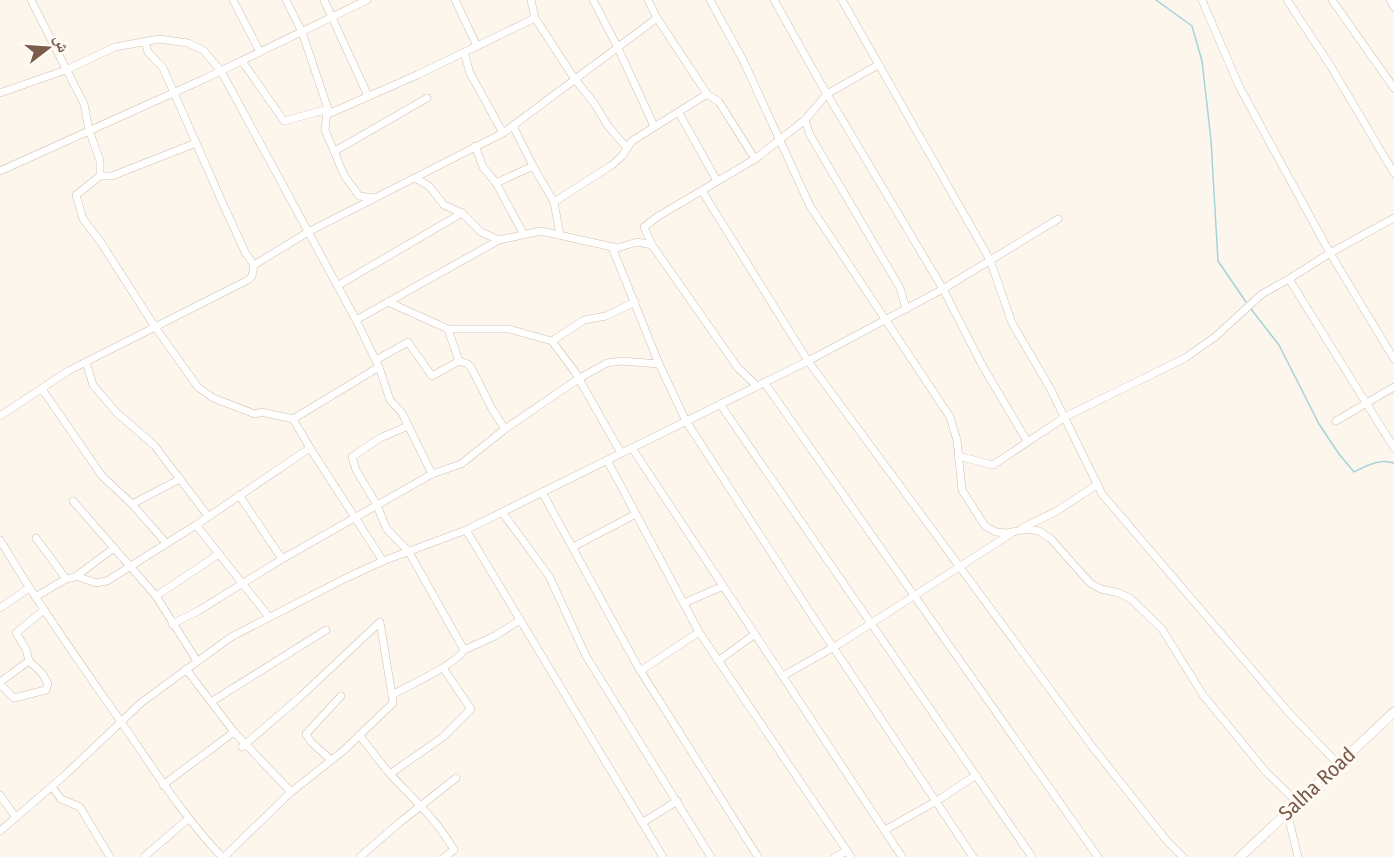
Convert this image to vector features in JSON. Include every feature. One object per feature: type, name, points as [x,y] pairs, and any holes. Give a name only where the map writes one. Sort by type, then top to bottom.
[{"type":"main road","name":"Salha Road","points":[[1240,857],[1394,712]]},
{"type":"street","points":[[31,0],[84,104],[89,130],[100,162],[100,176]]},
{"type":"street","points":[[232,0],[260,52]]},
{"type":"street","points":[[286,0],[302,32],[327,112],[325,130],[344,175],[359,196],[374,198]]},
{"type":"street","points":[[324,0],[368,96]]},
{"type":"street","points":[[0,170],[221,71],[368,0]]},
{"type":"street","points":[[455,0],[477,46]]},
{"type":"street","points":[[531,0],[536,18],[608,126],[627,148]]},
{"type":"street","points":[[592,0],[617,46],[654,126]]},
{"type":"street","points":[[648,0],[657,18],[707,94],[719,102],[755,159]]},
{"type":"street","points":[[710,0],[742,60],[810,207],[946,409],[955,433],[962,490],[985,526],[996,532],[1012,533],[1027,529],[1044,533],[1090,583],[1105,591],[1119,593],[1131,599],[1162,628],[1203,695],[1266,772],[1298,803]]},
{"type":"street","points":[[774,0],[943,289],[982,364],[1027,441]]},
{"type":"street","points":[[842,0],[990,260],[1012,323],[1065,417],[1102,494],[1282,705],[1338,764]]},
{"type":"street","points":[[1202,0],[1239,86],[1330,253],[1394,359]]},
{"type":"street","points":[[1287,0],[1330,65],[1394,173]]},
{"type":"street","points":[[1332,0],[1394,88]]},
{"type":"street","points":[[1390,0],[1394,7]]},
{"type":"street","points":[[242,61],[284,121],[327,112],[368,96],[536,18]]},
{"type":"street","points":[[254,265],[308,232],[417,179],[503,133],[657,18]]},
{"type":"street","points":[[0,93],[66,70],[116,47],[136,42],[159,39],[188,43],[203,50],[221,71],[356,320],[379,367],[390,400],[402,413],[432,474]]},
{"type":"street","points":[[0,417],[68,371],[252,276],[254,265],[245,252],[163,68],[148,52],[145,42]]},
{"type":"street","points":[[464,52],[470,73],[503,133]]},
{"type":"street","points":[[878,65],[827,94],[805,120],[755,159],[644,227],[652,245],[738,368],[761,384],[915,596],[1098,857]]},
{"type":"street","points":[[554,202],[612,165],[622,156],[632,141],[707,94]]},
{"type":"street","points":[[335,152],[427,98]]},
{"type":"street","points":[[679,113],[717,181]]},
{"type":"street","points":[[805,120],[810,135],[900,288],[906,309]]},
{"type":"street","points":[[513,126],[532,166],[554,202],[560,235]]},
{"type":"street","points":[[196,143],[112,176],[100,176],[76,195],[83,219],[198,387],[213,398],[255,414],[261,412],[293,419],[379,367]]},
{"type":"street","points":[[476,146],[483,167],[496,183],[523,233]]},
{"type":"street","points":[[496,183],[532,166]]},
{"type":"street","points":[[417,179],[429,186],[444,205],[462,213],[481,232],[499,240]]},
{"type":"street","points":[[702,191],[808,361],[1091,745],[1167,841],[1183,857]]},
{"type":"street","points":[[337,286],[462,213]]},
{"type":"street","points":[[958,456],[993,465],[1065,417],[1185,358],[1215,337],[1263,294],[1330,253],[1394,218]]},
{"type":"street","points":[[0,831],[52,787],[142,702],[231,637],[383,561],[465,530],[808,361],[943,289],[1058,219]]},
{"type":"street","points":[[356,320],[499,240],[523,233],[541,231],[617,248],[637,242],[652,245]]},
{"type":"street","points":[[612,247],[659,364],[686,421],[833,648],[973,857]]},
{"type":"street","points":[[1289,279],[1394,448]]},
{"type":"street","points":[[388,302],[448,329],[509,328],[552,341],[575,372],[621,453]]},
{"type":"street","points":[[552,341],[584,320],[606,316],[635,302]]},
{"type":"street","points":[[448,329],[459,361]]},
{"type":"street","points":[[376,360],[408,342],[432,376],[459,361],[468,364],[505,429]]},
{"type":"street","points":[[172,624],[432,474],[461,464],[505,429],[578,379],[607,363],[622,361],[659,364]]},
{"type":"street","points":[[86,362],[93,385],[117,413],[154,445],[208,516]]},
{"type":"street","points":[[1336,420],[1394,387]]},
{"type":"street","points":[[42,389],[102,476],[132,504],[166,543]]},
{"type":"street","points":[[720,404],[1032,857]]},
{"type":"street","points":[[293,419],[309,448],[383,561]]},
{"type":"street","points":[[408,426],[380,438],[352,457],[356,470],[377,505],[386,528],[409,552],[464,650]]},
{"type":"street","points":[[76,576],[96,583],[107,581],[196,525],[309,448]]},
{"type":"street","points":[[632,448],[902,857]]},
{"type":"street","points":[[608,459],[699,632],[849,854],[835,857]]},
{"type":"street","points":[[132,504],[180,479]]},
{"type":"street","points":[[783,676],[833,648],[1012,533],[1057,511],[1098,484]]},
{"type":"street","points":[[542,492],[640,671],[758,857]]},
{"type":"street","points":[[239,495],[282,559]]},
{"type":"street","points":[[73,501],[156,596],[197,661]]},
{"type":"street","points":[[502,512],[549,576],[586,656],[711,857]]},
{"type":"street","points":[[573,547],[636,514]]},
{"type":"street","points":[[196,525],[268,617]]},
{"type":"street","points":[[465,530],[663,857]]},
{"type":"street","points":[[36,538],[66,579]]},
{"type":"street","points":[[0,540],[29,588],[163,785],[188,819],[223,857],[291,792],[331,760],[393,703],[380,622],[299,698],[243,745]]},
{"type":"street","points":[[35,597],[66,579],[76,576],[114,548]]},
{"type":"street","points":[[156,596],[219,554]]},
{"type":"street","points":[[684,603],[723,586]]},
{"type":"street","points":[[0,608],[29,588]]},
{"type":"street","points":[[29,661],[0,682],[14,698],[46,690],[48,684],[42,673],[29,661],[26,649],[16,633],[44,610]]},
{"type":"street","points":[[392,694],[443,668],[464,650],[495,636],[520,620]]},
{"type":"street","points":[[211,702],[326,630]]},
{"type":"street","points":[[640,671],[699,632]]},
{"type":"street","points":[[718,661],[755,634]]},
{"type":"street","points":[[390,774],[443,737],[471,709],[443,668]]},
{"type":"street","points":[[186,669],[243,745],[291,792]]},
{"type":"street","points":[[331,760],[311,742],[306,734],[341,696]]},
{"type":"street","points":[[163,785],[234,732]]},
{"type":"street","points":[[359,735],[448,840],[454,850],[444,857]]},
{"type":"street","points":[[885,830],[976,775]]},
{"type":"street","points":[[360,857],[456,778]]},
{"type":"street","points":[[52,787],[61,799],[80,807],[110,857]]},
{"type":"street","points":[[0,795],[16,818]]},
{"type":"street","points":[[642,823],[677,801]]},
{"type":"street","points":[[1287,812],[1298,857]]},
{"type":"street","points":[[144,857],[188,819]]},
{"type":"waterway","points":[[1156,0],[1192,26],[1202,61],[1211,140],[1218,261],[1246,302]]},
{"type":"waterway","points":[[1251,309],[1279,345],[1319,424],[1354,472],[1378,462],[1394,463]]}]
